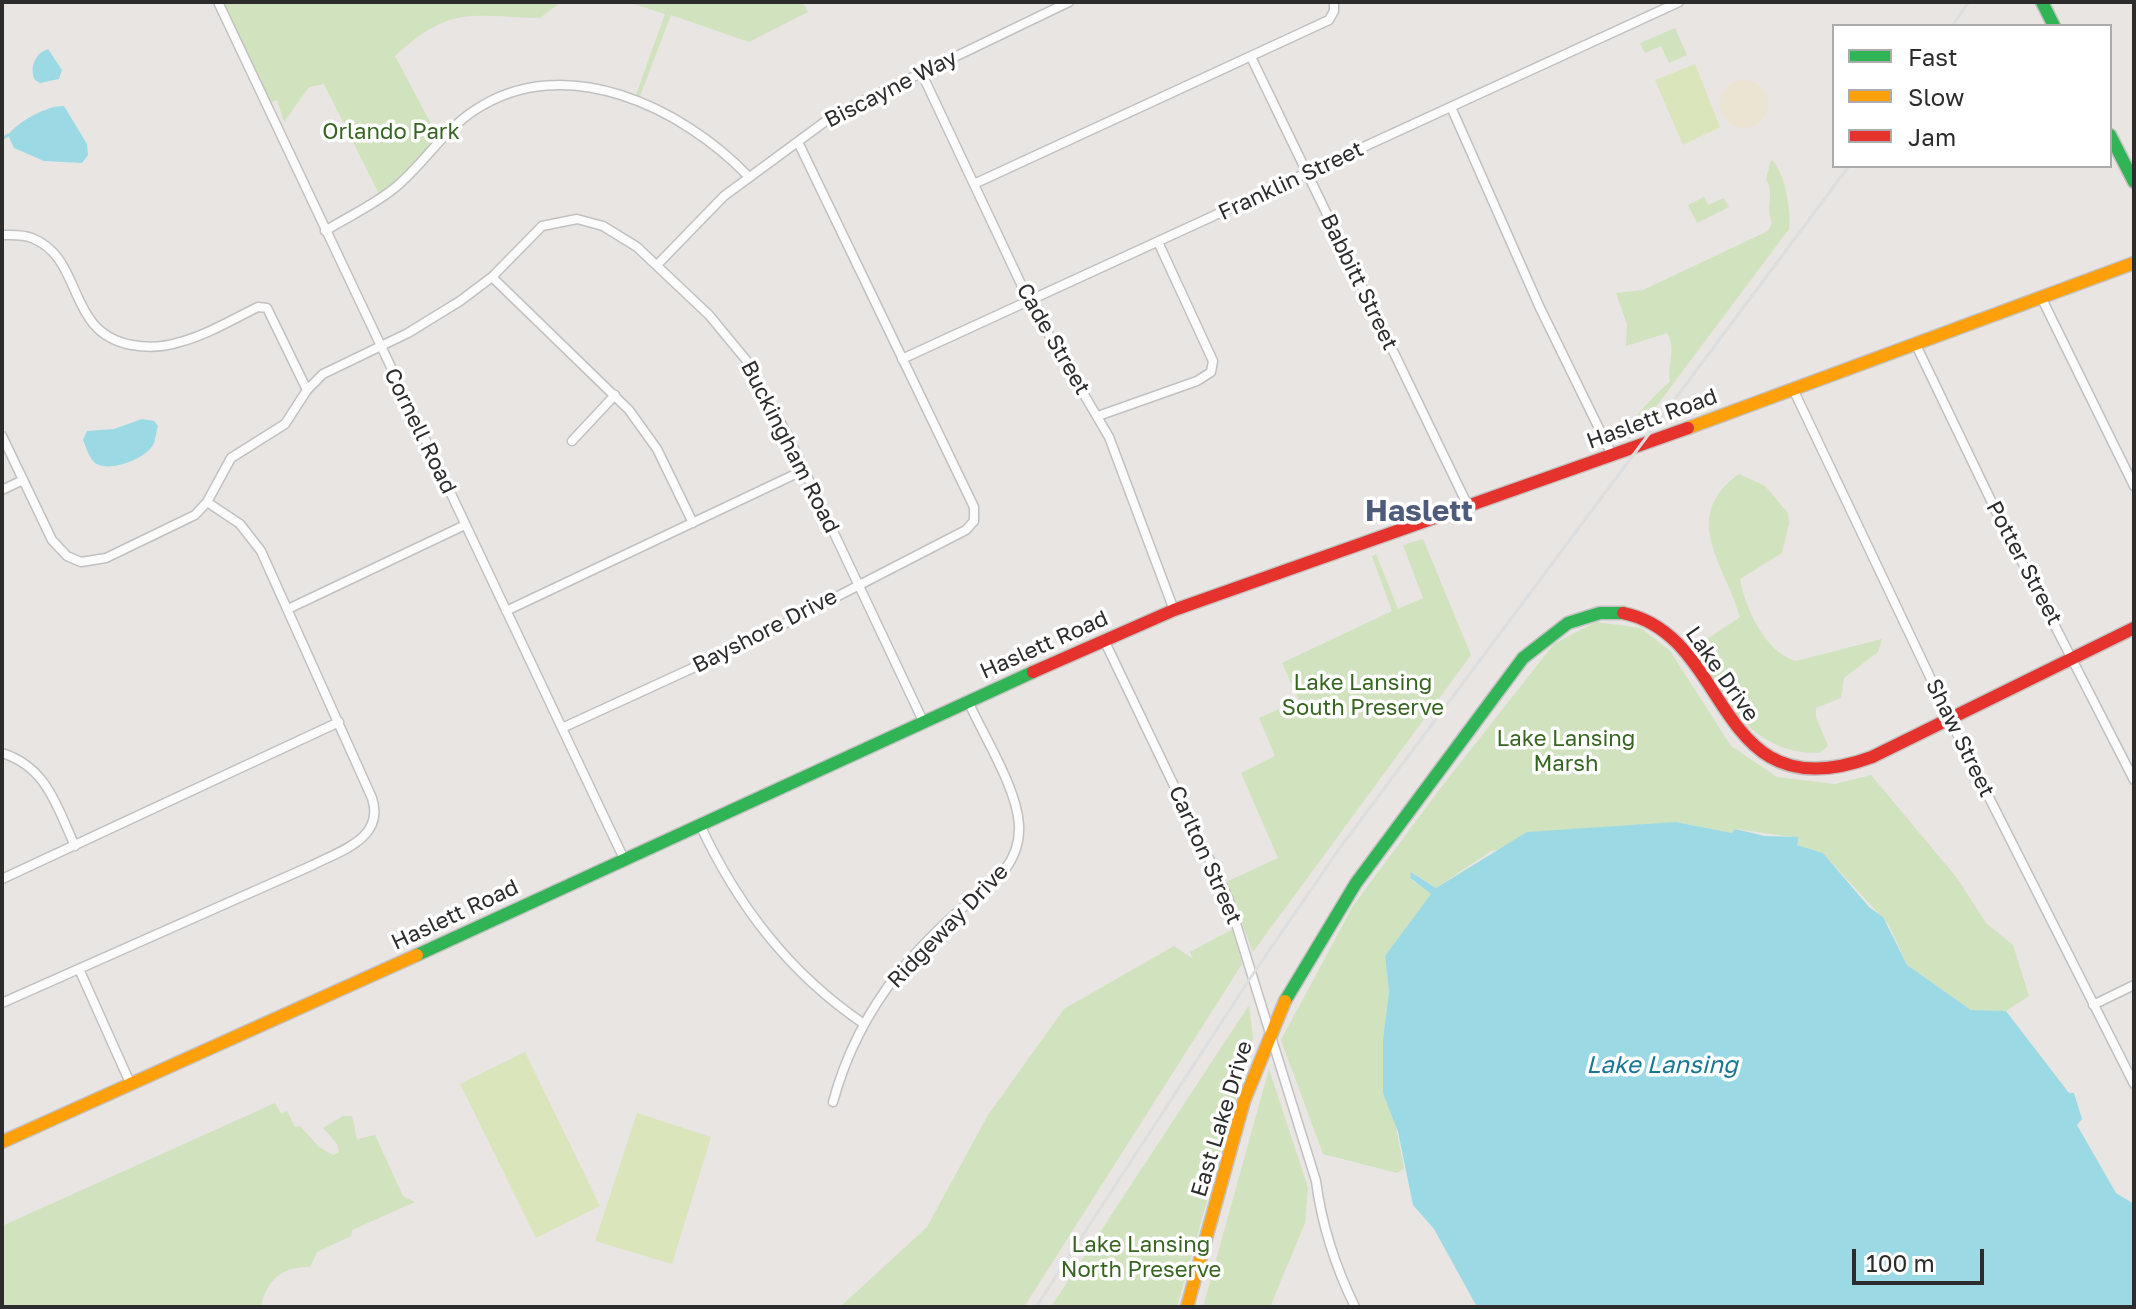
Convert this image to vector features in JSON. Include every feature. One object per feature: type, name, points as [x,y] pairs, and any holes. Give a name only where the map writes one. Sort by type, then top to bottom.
[{"type":"street","name":"Cornell Road","points":[[218,2],[624,859]]},
{"type":"street","name":"Biscayne Way","points":[[657,265],[692,226],[748,176],[848,106],[1069,2]]},
{"type":"street","points":[[974,184],[1329,20],[1334,11],[1334,2]]},
{"type":"street","name":"Franklin Street","points":[[902,359],[1679,2]]},
{"type":"street","points":[[2042,2],[2053,24]]},
{"type":"street","name":"Babbitt Street","points":[[1251,57],[1468,506]]},
{"type":"street","name":"Cade Street","points":[[921,72],[1029,301],[1098,416],[1119,458],[1174,610]]},
{"type":"street","points":[[325,231],[396,187],[475,110],[498,98],[536,87],[591,88],[653,107],[696,130],[748,176]]},
{"type":"street","points":[[1451,107],[1540,308],[1612,455]]},
{"type":"street","points":[[2112,139],[2134,182]]},
{"type":"street","points":[[798,142],[902,359]]},
{"type":"street","name":"Buckingham Road","points":[[23,480],[57,547],[81,562],[106,558],[189,518],[207,502],[231,458],[285,424],[307,390],[323,374],[429,321],[492,277],[532,235],[564,219],[603,226],[624,237],[657,265],[709,315],[747,361],[804,470],[923,721]]},
{"type":"street","points":[[2,235],[26,236],[46,246],[64,268],[89,321],[101,334],[120,343],[141,346],[178,343],[258,307],[267,308],[307,390]]},
{"type":"street","points":[[1098,416],[1204,378],[1211,372],[1213,361],[1158,242]]},
{"type":"street","name":"Haslett Road","points":[[2,1142],[923,721],[1174,610],[1612,455],[2134,263]]},
{"type":"street","points":[[492,277],[615,395],[657,449],[693,523]]},
{"type":"street","points":[[2042,299],[2134,486]]},
{"type":"street","name":"Potter Street","points":[[1916,345],[1991,501],[2134,780]]},
{"type":"street","name":"Bayshore Drive","points":[[562,728],[745,644],[966,530],[974,521],[974,507],[902,359]]},
{"type":"street","name":"Shaw Street","points":[[1793,389],[1950,719],[2134,1084]]},
{"type":"street","points":[[572,441],[615,395]]},
{"type":"street","points":[[2,436],[23,480],[2,490]]},
{"type":"street","points":[[506,611],[804,470]]},
{"type":"street","points":[[2,1003],[347,848],[369,832],[375,815],[372,798],[288,609],[252,537],[233,519],[207,502]]},
{"type":"street","points":[[288,609],[465,525]]},
{"type":"street","name":"Lake Drive","points":[[1269,1036],[1301,968],[1363,873],[1508,678],[1546,636],[1572,621],[1603,611],[1621,612],[1648,620],[1666,630],[1687,651],[1737,732],[1756,748],[1789,764],[1813,768],[1849,765],[2134,628]]},
{"type":"street","name":"Carlton Street","points":[[1104,640],[1228,898],[1316,1181],[1336,1267],[1355,1307]]},
{"type":"street","name":"Ridgeway Drive","points":[[833,1102],[842,1070],[864,1024],[918,951],[998,880],[1015,853],[1019,835],[1016,808],[968,701]]},
{"type":"street","points":[[2,879],[339,722]]},
{"type":"street","points":[[2,753],[28,764],[41,776],[75,846]]},
{"type":"street","points":[[700,825],[733,888],[774,946],[818,989],[864,1024]]},
{"type":"street","points":[[79,969],[131,1085]]},
{"type":"street","points":[[2093,1005],[2134,985]]},
{"type":"street","name":"East Lake Drive","points":[[1187,1307],[1234,1138],[1269,1036]]},
{"type":"green space","name":"Orlando Park","points":[[223,2],[561,2],[540,18],[478,16],[447,21],[431,28],[395,56],[438,137],[416,163],[379,194],[324,84],[309,87],[284,122],[277,100],[270,103]]},
{"type":"green space","points":[[628,2],[803,2],[808,12],[749,42],[671,15],[640,96],[636,95],[665,14]]},
{"type":"green space","points":[[1675,28],[1687,55],[1669,63],[1661,46],[1645,53],[1640,43]]},
{"type":"green space","points":[[1695,64],[1720,127],[1683,145],[1655,80]]},
{"type":"green space","points":[[1771,160],[1780,172],[1786,192],[1789,229],[1652,412],[1630,424],[1670,382],[1672,351],[1667,333],[1626,346],[1627,324],[1616,293],[1643,290],[1768,231],[1772,223],[1770,190],[1766,179]]},
{"type":"green space","points":[[1704,197],[1708,205],[1724,198],[1729,207],[1697,223],[1688,205]]},
{"type":"green space","points":[[1739,474],[1765,486],[1788,513],[1789,523],[1782,553],[1740,579],[1746,602],[1766,639],[1775,649],[1796,661],[1882,639],[1878,652],[1844,678],[1841,698],[1816,708],[1816,717],[1828,746],[1819,753],[1777,745],[1745,723],[1720,691],[1698,654],[1698,645],[1740,617],[1711,542],[1709,524],[1712,507],[1721,490]]},
{"type":"green space","name":"Lake Lansing South Preserve","points":[[1423,539],[1471,655],[1253,952],[1226,882],[1278,858],[1241,773],[1275,756],[1259,718],[1299,700],[1282,663],[1392,611],[1372,556],[1376,554],[1398,609],[1423,598],[1403,545]]},
{"type":"green space","name":"Lake Lansing Marsh","points":[[1596,622],[1641,628],[1670,651],[1731,746],[1777,777],[1835,784],[1871,775],[1957,878],[1986,923],[2013,945],[2029,996],[2006,1011],[1971,1010],[1907,965],[1889,925],[1823,853],[1797,845],[1799,838],[1736,829],[1732,833],[1676,822],[1491,851],[1436,888],[1412,872],[1410,879],[1431,894],[1385,957],[1389,992],[1383,1039],[1383,1093],[1392,1108],[1404,1168],[1397,1173],[1323,1154],[1281,1040],[1353,906],[1442,786],[1554,644]]},
{"type":"green space","points":[[1233,929],[1242,964],[1024,1307],[840,1307],[927,1227],[988,1115],[1064,1009],[1174,946],[1193,959],[1190,952]]},
{"type":"green space","name":"Lake Lansing North Preserve","points":[[1249,1005],[1253,1038],[1177,1307],[1051,1307]]},
{"type":"green space","points":[[525,1052],[600,1206],[536,1238],[460,1084]]},
{"type":"green space","points":[[1269,1069],[1308,1188],[1305,1223],[1270,1307],[1203,1307]]},
{"type":"green space","points":[[275,1103],[281,1114],[287,1111],[295,1127],[300,1126],[319,1147],[333,1155],[339,1152],[337,1144],[323,1128],[343,1116],[352,1116],[357,1139],[375,1135],[403,1196],[415,1202],[352,1230],[351,1236],[317,1252],[310,1267],[292,1269],[277,1276],[267,1289],[261,1307],[2,1307],[2,1226]]},
{"type":"green space","points":[[637,1113],[711,1137],[672,1264],[595,1241]]},
{"type":"sand","points":[[1744,80],[1753,81],[1761,87],[1767,95],[1767,113],[1761,121],[1753,127],[1744,128],[1735,127],[1727,121],[1721,113],[1720,104],[1721,95],[1727,87],[1735,81]]},
{"type":"water","points":[[48,49],[62,70],[59,79],[40,83],[35,80],[33,66],[37,57]]},
{"type":"water","points":[[64,106],[87,144],[88,155],[82,163],[44,161],[14,148],[8,135],[18,125],[42,111]]},
{"type":"water","points":[[142,419],[154,421],[158,426],[149,450],[117,465],[101,466],[93,461],[83,440],[87,431],[114,429]]},
{"type":"water","name":"Lake Lansing","points":[[1676,822],[1732,833],[1735,829],[1765,836],[1799,837],[1797,845],[1823,853],[1869,907],[1883,917],[1907,965],[1971,1010],[2006,1011],[2069,1093],[2074,1093],[2082,1119],[2077,1125],[2116,1193],[2134,1204],[2134,1307],[1477,1307],[1434,1229],[1413,1205],[1398,1132],[1383,1093],[1383,1039],[1389,992],[1385,956],[1431,894],[1410,878],[1411,872],[1436,888],[1527,832]]},
{"type":"waterway","points":[[2,139],[8,135]]},
{"type":"railway","points":[[1953,24],[1969,2]]},
{"type":"railway","points":[[1036,1307],[1251,977],[1339,849],[1848,168]]},
{"type":"traffic: fast","points":[[2042,2],[2053,24]]},
{"type":"traffic: fast","points":[[2112,139],[2134,182]]},
{"type":"traffic: fast","points":[[1285,1001],[1356,883],[1523,658],[1568,623],[1600,613],[1623,613]]},
{"type":"traffic: fast","points":[[417,955],[1033,672]]},
{"type":"traffic: slow","points":[[1688,428],[2134,263]]},
{"type":"traffic: slow","points":[[2,1142],[417,955]]},
{"type":"traffic: slow","points":[[1187,1307],[1244,1101],[1285,1001]]},
{"type":"traffic: jam","points":[[1033,672],[1174,610],[1688,428]]},
{"type":"traffic: jam","points":[[1623,613],[1659,628],[1686,653],[1752,743],[1781,762],[1820,769],[1872,757],[2134,628]]},
{"type":"district","name":"Haslett","points":[[1419,511]]}]
